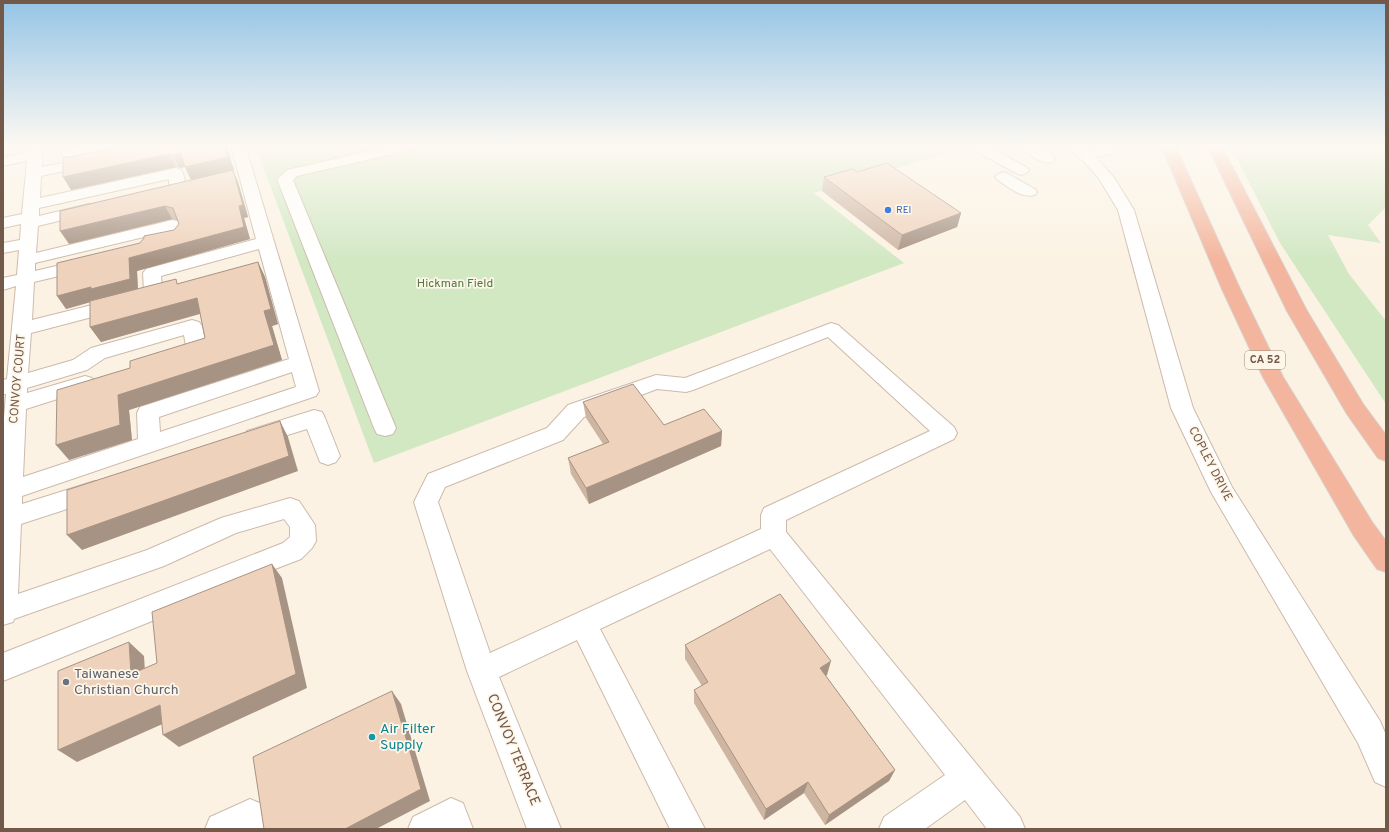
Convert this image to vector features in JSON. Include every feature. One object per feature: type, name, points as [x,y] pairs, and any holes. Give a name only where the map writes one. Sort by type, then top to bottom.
[{"type":"highway","name":"CA 52","points":[[1185,184],[1231,289],[1273,377],[1363,529],[1386,561]]},
{"type":"highway","points":[[1233,184],[1297,311],[1355,409],[1386,452]]},
{"type":"street","name":"CONVOY COURT","points":[[3,612],[9,518],[8,486],[12,391],[22,329],[33,184]]},
{"type":"street","points":[[3,224],[139,184]]},
{"type":"street","points":[[162,193],[185,188],[182,184]]},
{"type":"street","points":[[8,486],[149,444],[308,391],[300,362],[264,265],[266,242],[242,184]]},
{"type":"street","points":[[287,184],[385,428]]},
{"type":"street","points":[[1015,184],[1029,192]]},
{"type":"street","name":"COPLEY DRIVE","points":[[1111,184],[1126,210],[1182,408],[1223,492],[1369,732],[1386,771]]},
{"type":"street","points":[[31,215],[100,207]]},
{"type":"street","points":[[27,260],[172,225],[175,237],[140,244],[141,250]]},
{"type":"street","points":[[3,248],[29,242]]},
{"type":"street","points":[[22,329],[161,293],[152,273],[266,242]]},
{"type":"street","points":[[3,284],[103,260]]},
{"type":"street","points":[[12,391],[80,365],[98,353],[192,326],[197,350],[160,361]]},
{"type":"street","name":"CONVOY TERRACE","points":[[544,829],[482,671],[426,502],[436,481],[555,434],[576,411],[656,382],[686,385],[832,329],[946,433],[773,515],[774,535]]},
{"type":"street","points":[[149,444],[148,412],[300,362]]},
{"type":"street","points":[[12,391],[107,377]]},
{"type":"street","points":[[232,445],[314,418],[328,456]]},
{"type":"street","points":[[9,518],[113,484]]},
{"type":"street","points":[[3,612],[155,558],[230,525],[290,508],[302,525],[303,541],[292,551],[214,580],[157,606],[3,667]]},
{"type":"street","points":[[482,671],[774,535],[1008,829]]},
{"type":"street","points":[[583,624],[688,829]]},
{"type":"street","points":[[896,829],[968,779]]},
{"type":"street","points":[[425,829],[451,815],[456,829]]},
{"type":"street","points":[[222,829],[250,816],[252,829]]},
{"type":"green space","name":"Hickman Field","points":[[270,184],[845,184],[814,193],[904,263],[374,463]]},
{"type":"green space","points":[[1250,184],[1386,184],[1386,207],[1368,225],[1381,243],[1328,235],[1349,274],[1386,321],[1386,404],[1280,243]]},
{"type":"building","points":[[175,184],[237,184],[243,205],[239,206],[244,227],[129,258],[130,279],[57,296],[57,263],[140,243],[144,236],[174,230],[179,224],[173,208],[165,206],[60,231],[60,211]]},
{"type":"building","points":[[833,184],[918,184],[961,213],[902,235]]},
{"type":"building","points":[[258,262],[271,309],[264,311],[274,345],[118,395],[120,425],[56,445],[57,390],[130,368],[130,361],[205,338],[197,298],[90,327],[90,301],[176,279],[177,284]]},
{"type":"building","points":[[633,384],[664,425],[704,409],[722,431],[586,488],[568,458],[609,442],[583,402]]},
{"type":"building","points":[[280,421],[289,456],[67,535],[67,490]]},
{"type":"building","points":[[272,564],[296,674],[163,735],[160,705],[58,750],[58,671],[129,642],[131,674],[157,663],[152,612]]},
{"type":"building","points":[[780,594],[831,661],[820,668],[895,770],[829,815],[808,782],[766,809],[694,690],[708,682],[685,645]]},
{"type":"building","name":"Air Filter Supply","points":[[392,691],[421,789],[345,829],[264,829],[253,757]]},
{"type":"place","name":"REI","points":[[888,210]]},
{"type":"place","name":"Taiwanese Christian Church","points":[[66,682]]},
{"type":"place","name":"Air Filter Supply","points":[[372,737]]}]
